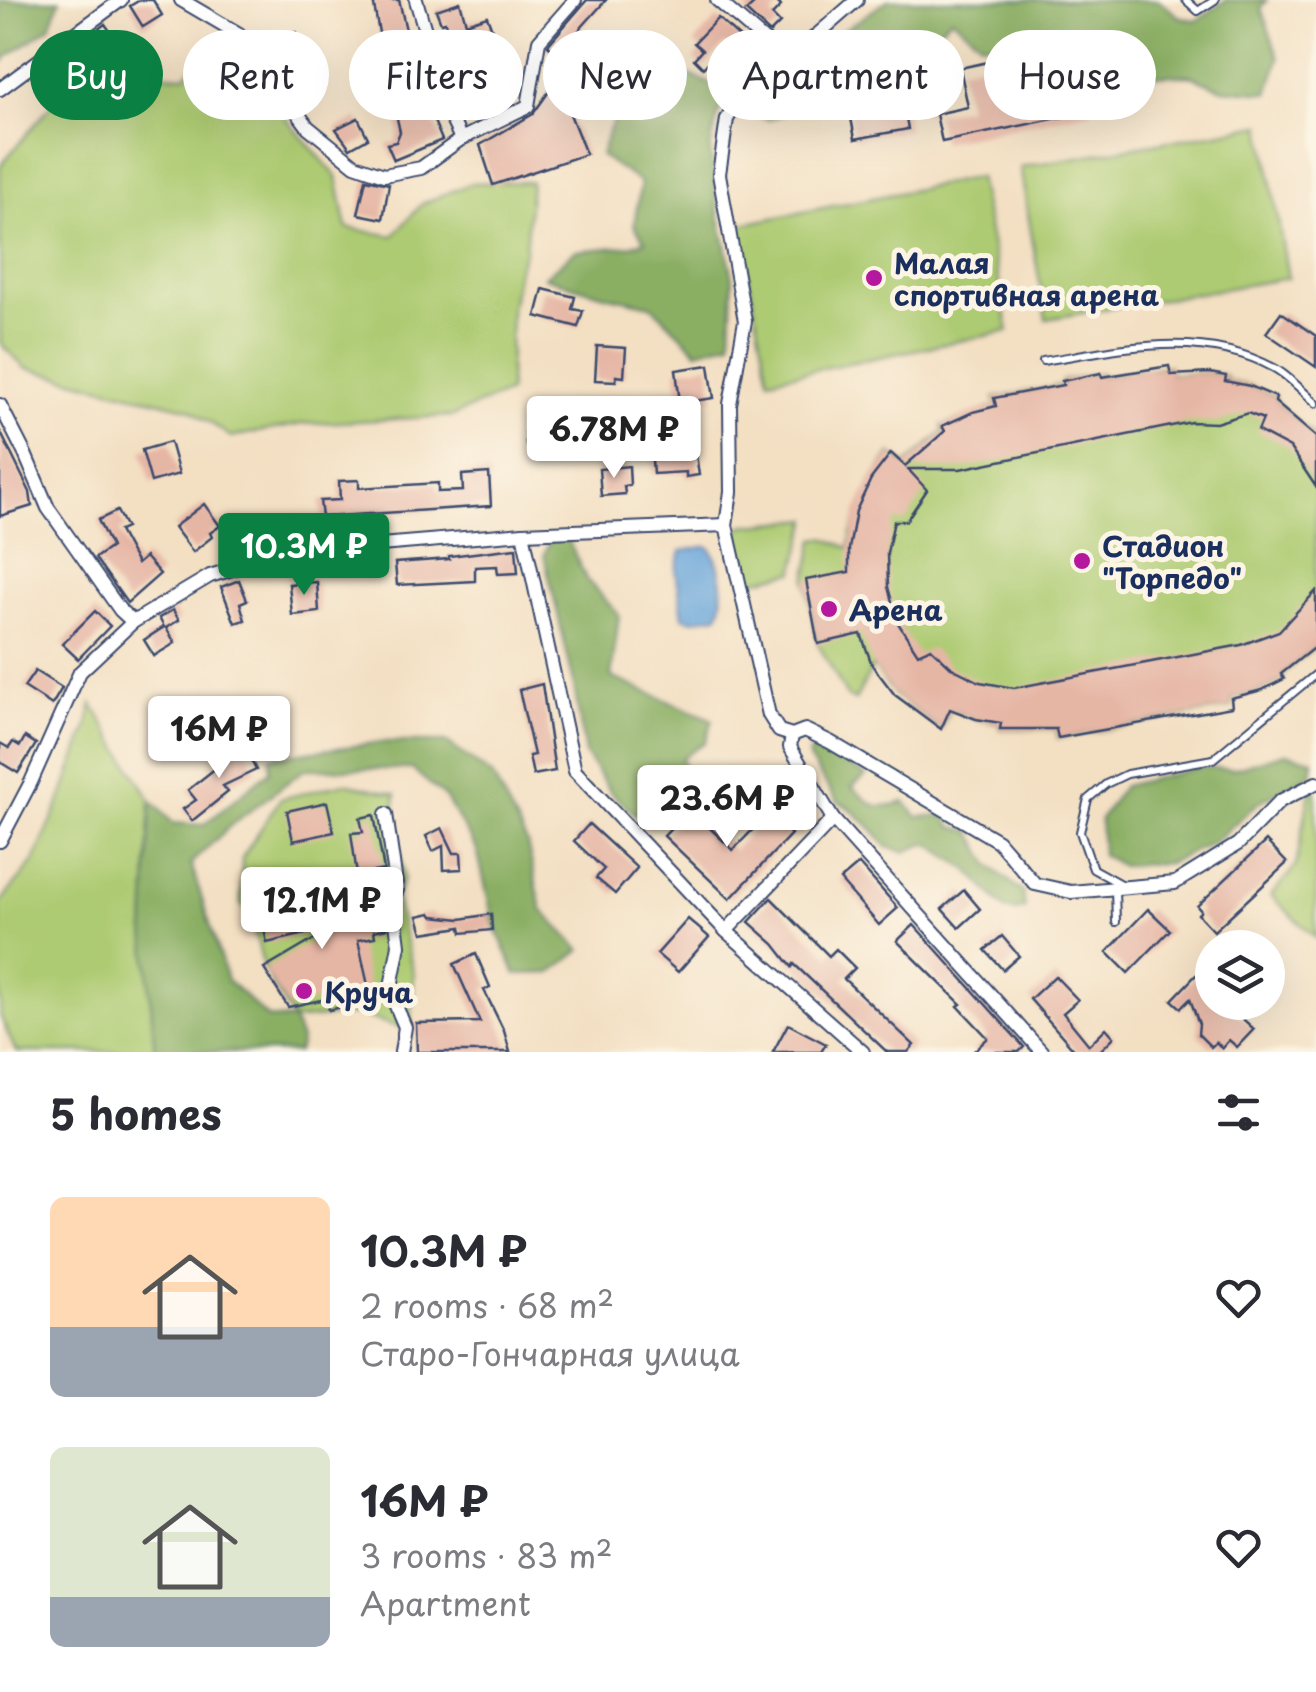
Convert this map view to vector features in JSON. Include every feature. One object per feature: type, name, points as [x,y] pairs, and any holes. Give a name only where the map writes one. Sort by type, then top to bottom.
[{"type":"street","points":[[0,89],[121,0]]},
{"type":"street","points":[[181,0],[239,34],[308,127],[355,165],[384,175],[421,168],[461,139],[528,106],[540,41],[575,0]]},
{"type":"street","points":[[416,0],[451,118],[461,139]]},
{"type":"street","points":[[717,0],[752,30]]},
{"type":"street","points":[[823,30],[857,0]]},
{"type":"street","points":[[727,120],[719,174],[744,321],[730,404],[731,492],[726,525],[769,715],[779,732],[792,736],[804,730],[830,742],[998,840],[1035,884],[1071,892],[1175,884],[1242,848],[1280,801],[1316,783]]},
{"type":"street","points":[[0,405],[48,508],[120,610],[133,622]]},
{"type":"street","points":[[0,841],[32,782],[80,672],[133,622],[210,576],[284,553],[523,533],[726,525]]},
{"type":"street","points":[[523,533],[575,771],[726,931],[863,1052]]},
{"type":"street","points":[[792,736],[790,748],[832,819],[1042,1052]]},
{"type":"street","points":[[386,814],[398,890],[393,899],[400,946],[390,992],[405,1027],[401,1052]]},
{"type":"street","points":[[726,931],[832,819]]},
{"type":"lane","points":[[1186,0],[1198,11],[1215,0]]},
{"type":"lane","points":[[1043,361],[1166,342],[1223,349],[1274,368],[1316,403]]},
{"type":"lane","points":[[1116,922],[1121,888],[1093,869],[1080,832],[1088,799],[1106,784],[1128,774],[1214,759],[1316,674]]},
{"type":"green space","points":[[0,0],[60,0],[50,27],[30,30],[30,41],[0,66]]},
{"type":"green space","points":[[888,0],[1159,0],[1178,16],[1197,21],[1226,0],[1267,0],[1261,8],[1279,59],[1268,93],[1223,89],[1189,75],[1156,76],[1156,30],[984,30],[981,43],[952,18],[938,30],[844,30]]},
{"type":"green space","points":[[687,74],[707,82],[707,120],[717,120],[710,149],[717,205],[733,277],[731,342],[697,351],[651,305],[544,277],[575,251],[645,241],[634,225],[641,183],[601,156],[614,120],[687,120]]},
{"type":"green space","points":[[163,75],[183,75],[183,120],[287,120],[337,177],[347,228],[393,236],[423,203],[472,183],[531,182],[525,251],[511,309],[509,392],[453,416],[302,424],[231,437],[190,409],[25,368],[0,343],[0,166],[39,120],[163,120]]},
{"type":"green space","points":[[1262,125],[1288,278],[1046,319],[1020,167]]},
{"type":"green space","name":"Малая спортивная арена","points":[[978,177],[1009,331],[769,379],[738,225]]},
{"type":"green space","name":"Стадион \"Торпедо\"","points":[[1169,366],[1171,375],[1226,376],[1226,381],[1276,397],[1275,402],[1316,437],[1316,646],[1282,674],[1284,679],[1231,698],[1232,707],[1058,738],[1056,729],[1000,729],[1001,723],[950,709],[941,729],[895,695],[873,666],[855,700],[847,696],[818,644],[806,580],[815,539],[824,538],[849,548],[864,498],[891,453],[906,465],[944,431],[942,426],[996,406],[994,398],[1101,373],[1102,377]]},
{"type":"green space","points":[[809,519],[794,572],[747,582],[736,535],[742,526]]},
{"type":"green space","points":[[566,536],[587,580],[619,615],[611,677],[713,720],[705,742],[681,759],[703,799],[670,807],[645,823],[611,793],[585,754],[573,679],[544,555],[551,538]]},
{"type":"green space","points":[[92,704],[151,800],[145,930],[155,1052],[16,1052],[0,1016],[0,903],[33,863],[62,797]]},
{"type":"green space","points":[[383,742],[446,742],[492,775],[527,843],[542,910],[581,950],[551,973],[516,974],[494,924],[477,850],[445,797],[412,769],[305,769],[231,825],[191,863],[227,980],[268,1018],[293,1020],[301,1040],[298,1052],[155,1052],[145,930],[151,800],[173,823],[204,825],[270,771],[270,757]]},
{"type":"green space","points":[[823,750],[866,776],[852,787],[871,803],[887,806],[905,802],[918,817],[943,815],[953,827],[971,831],[991,867],[1023,892],[1025,908],[1005,909],[967,869],[928,843],[905,852],[887,847],[838,802],[809,759],[809,753]]},
{"type":"green space","points":[[1285,753],[1313,760],[1311,775],[1259,802],[1214,842],[1169,863],[1122,866],[1102,855],[1100,820],[1123,786],[1201,767],[1233,769]]},
{"type":"green space","points":[[344,783],[396,794],[394,814],[404,878],[395,897],[414,975],[411,1027],[398,1027],[357,1014],[293,1020],[264,969],[250,911],[241,904],[242,858],[280,799]]},
{"type":"green space","points":[[1310,791],[1316,791],[1316,938],[1271,896],[1296,866]]},
{"type":"water","points":[[708,546],[719,569],[721,608],[718,615],[693,620],[683,617],[676,570],[681,551]]},
{"type":"building","points":[[140,0],[153,0],[162,15],[143,27],[130,6]]},
{"type":"building","points":[[373,0],[399,0],[406,30],[379,30]]},
{"type":"building","points":[[587,0],[606,0],[579,30],[561,30]]},
{"type":"building","points":[[758,0],[775,0],[781,6],[772,15],[780,23],[767,30],[746,11]]},
{"type":"building","points":[[460,2],[466,23],[487,16],[492,30],[448,30],[436,10]]},
{"type":"building","points":[[718,18],[731,30],[707,30],[707,64],[703,68],[694,59],[702,50],[694,43]]},
{"type":"building","points":[[984,63],[984,120],[1048,120],[942,142],[937,120],[964,120],[964,108],[968,107],[964,67]]},
{"type":"building","points":[[543,100],[543,120],[572,120],[586,154],[493,185],[480,145],[533,114]]},
{"type":"building","points":[[359,120],[368,138],[350,148],[336,129]]},
{"type":"building","points":[[397,120],[434,120],[442,140],[394,160],[387,144],[396,142],[400,132]]},
{"type":"building","points":[[851,120],[906,120],[908,129],[855,139]]},
{"type":"building","points":[[366,179],[389,184],[383,219],[358,214]]},
{"type":"building","points":[[543,289],[575,297],[572,309],[583,311],[578,327],[536,316]]},
{"type":"building","points":[[1281,312],[1316,336],[1316,367],[1266,333]]},
{"type":"building","points":[[597,346],[626,348],[624,377],[616,376],[616,381],[595,380]]},
{"type":"building","points":[[709,365],[714,398],[680,403],[676,370]]},
{"type":"building","points":[[1169,366],[1171,375],[1226,376],[1225,381],[1276,397],[1275,402],[1316,437],[1316,487],[1290,448],[1258,431],[1263,419],[1248,413],[1216,423],[1191,422],[960,469],[908,469],[927,490],[906,521],[894,521],[887,553],[888,587],[898,623],[918,654],[931,648],[952,668],[980,682],[1014,688],[1241,645],[1279,631],[1316,591],[1316,646],[1281,674],[1284,679],[1231,698],[1232,707],[1058,738],[1056,729],[1000,729],[1001,723],[950,709],[941,729],[895,695],[872,665],[861,634],[818,644],[806,580],[849,572],[856,511],[871,479],[891,453],[905,466],[945,431],[942,426],[996,406],[994,398],[1063,385],[1062,381],[1101,373],[1102,377]]},
{"type":"building","points":[[575,412],[576,442],[526,445],[525,416]]},
{"type":"building","points":[[681,415],[684,455],[696,454],[699,475],[653,474],[649,418]]},
{"type":"building","points":[[0,431],[30,492],[32,506],[0,516]]},
{"type":"building","points":[[170,442],[179,474],[151,482],[142,450]]},
{"type":"building","points":[[629,466],[630,485],[624,486],[625,494],[601,496],[599,469]]},
{"type":"building","points":[[489,473],[491,506],[322,517],[320,501],[340,500],[339,481],[359,480],[359,488],[438,483],[438,492],[463,491],[462,475]]},
{"type":"building","points":[[204,504],[220,526],[193,552],[174,527]]},
{"type":"building","points":[[117,511],[126,528],[119,531],[137,564],[145,557],[160,574],[127,603],[95,558],[111,547],[98,520]]},
{"type":"building","points":[[516,548],[518,573],[498,574],[497,566],[475,567],[475,581],[397,585],[395,563]]},
{"type":"building","points":[[239,580],[247,600],[240,603],[245,620],[235,623],[221,587]]},
{"type":"building","points":[[317,582],[319,612],[292,615],[289,584]]},
{"type":"building","points":[[173,610],[179,620],[166,628],[175,643],[154,656],[144,640],[164,627],[159,618]]},
{"type":"building","points":[[95,611],[110,626],[78,659],[62,644]]},
{"type":"building","points":[[35,671],[62,688],[52,705],[24,687]]},
{"type":"building","points":[[542,684],[555,771],[533,775],[529,756],[534,755],[519,690]]},
{"type":"building","points":[[25,737],[36,744],[18,773],[0,762],[0,743],[9,748],[13,742],[20,746]]},
{"type":"building","points":[[244,746],[256,770],[223,786],[228,792],[192,821],[183,809],[196,800],[188,790],[221,764],[218,758]]},
{"type":"building","points":[[327,802],[334,832],[293,841],[287,811]]},
{"type":"building","points":[[690,809],[733,850],[769,813],[791,834],[730,899],[664,836]]},
{"type":"building","points":[[374,815],[384,870],[357,875],[351,833],[363,832],[360,818]]},
{"type":"building","points":[[589,824],[637,868],[615,894],[596,878],[604,869],[574,841]]},
{"type":"building","points":[[442,828],[454,853],[461,853],[462,869],[444,870],[443,846],[433,851],[426,836]]},
{"type":"building","points":[[1266,841],[1287,863],[1215,930],[1198,914],[1201,911],[1197,906]]},
{"type":"building","points":[[859,864],[898,908],[879,925],[840,880]]},
{"type":"building","points":[[964,890],[980,909],[959,928],[942,909]]},
{"type":"building","points":[[298,895],[301,909],[319,905],[321,915],[357,908],[356,902],[382,902],[387,928],[374,931],[375,937],[358,940],[369,990],[360,992],[362,1002],[329,1010],[326,999],[288,1007],[264,969],[335,927],[267,943],[261,915],[277,911],[276,900]]},
{"type":"building","points":[[771,898],[829,956],[836,949],[855,968],[844,979],[914,1045],[908,1052],[887,1052],[794,964],[792,967],[749,922]]},
{"type":"building","points":[[1148,909],[1170,930],[1128,973],[1107,952]]},
{"type":"building","points":[[431,913],[461,919],[491,914],[492,930],[462,933],[461,927],[423,933],[418,916]]},
{"type":"building","points":[[688,919],[709,937],[678,972],[657,954]]},
{"type":"building","points":[[914,925],[1024,1047],[1019,1052],[973,1052],[988,1038],[958,1006],[961,1004],[897,941]]},
{"type":"building","points":[[1002,936],[1019,956],[1003,970],[985,950]]},
{"type":"building","points":[[476,954],[490,987],[484,990],[510,1052],[417,1052],[416,1023],[480,1022],[454,964]]},
{"type":"building","points":[[1055,976],[1078,1000],[1063,1013],[1089,1045],[1106,1028],[1114,1037],[1099,1052],[1076,1052],[1030,999]]},
{"type":"building","points":[[1195,976],[1195,1013],[1190,999],[1181,1008],[1172,1000]]},
{"type":"building","points":[[1198,1020],[1244,1020],[1254,1029],[1237,1047],[1229,1040],[1222,1048],[1216,1042],[1211,1047],[1198,1034]]},
{"type":"building","points":[[788,1024],[826,1044],[821,1052],[773,1052]]},
{"type":"place","name":"Малая спортивная арена","points":[[874,278]]},
{"type":"place","name":"Стадион \"Торпедо\"","points":[[1082,561]]},
{"type":"place","name":"Арена","points":[[829,609]]},
{"type":"place","name":"Круча","points":[[304,991]]}]
